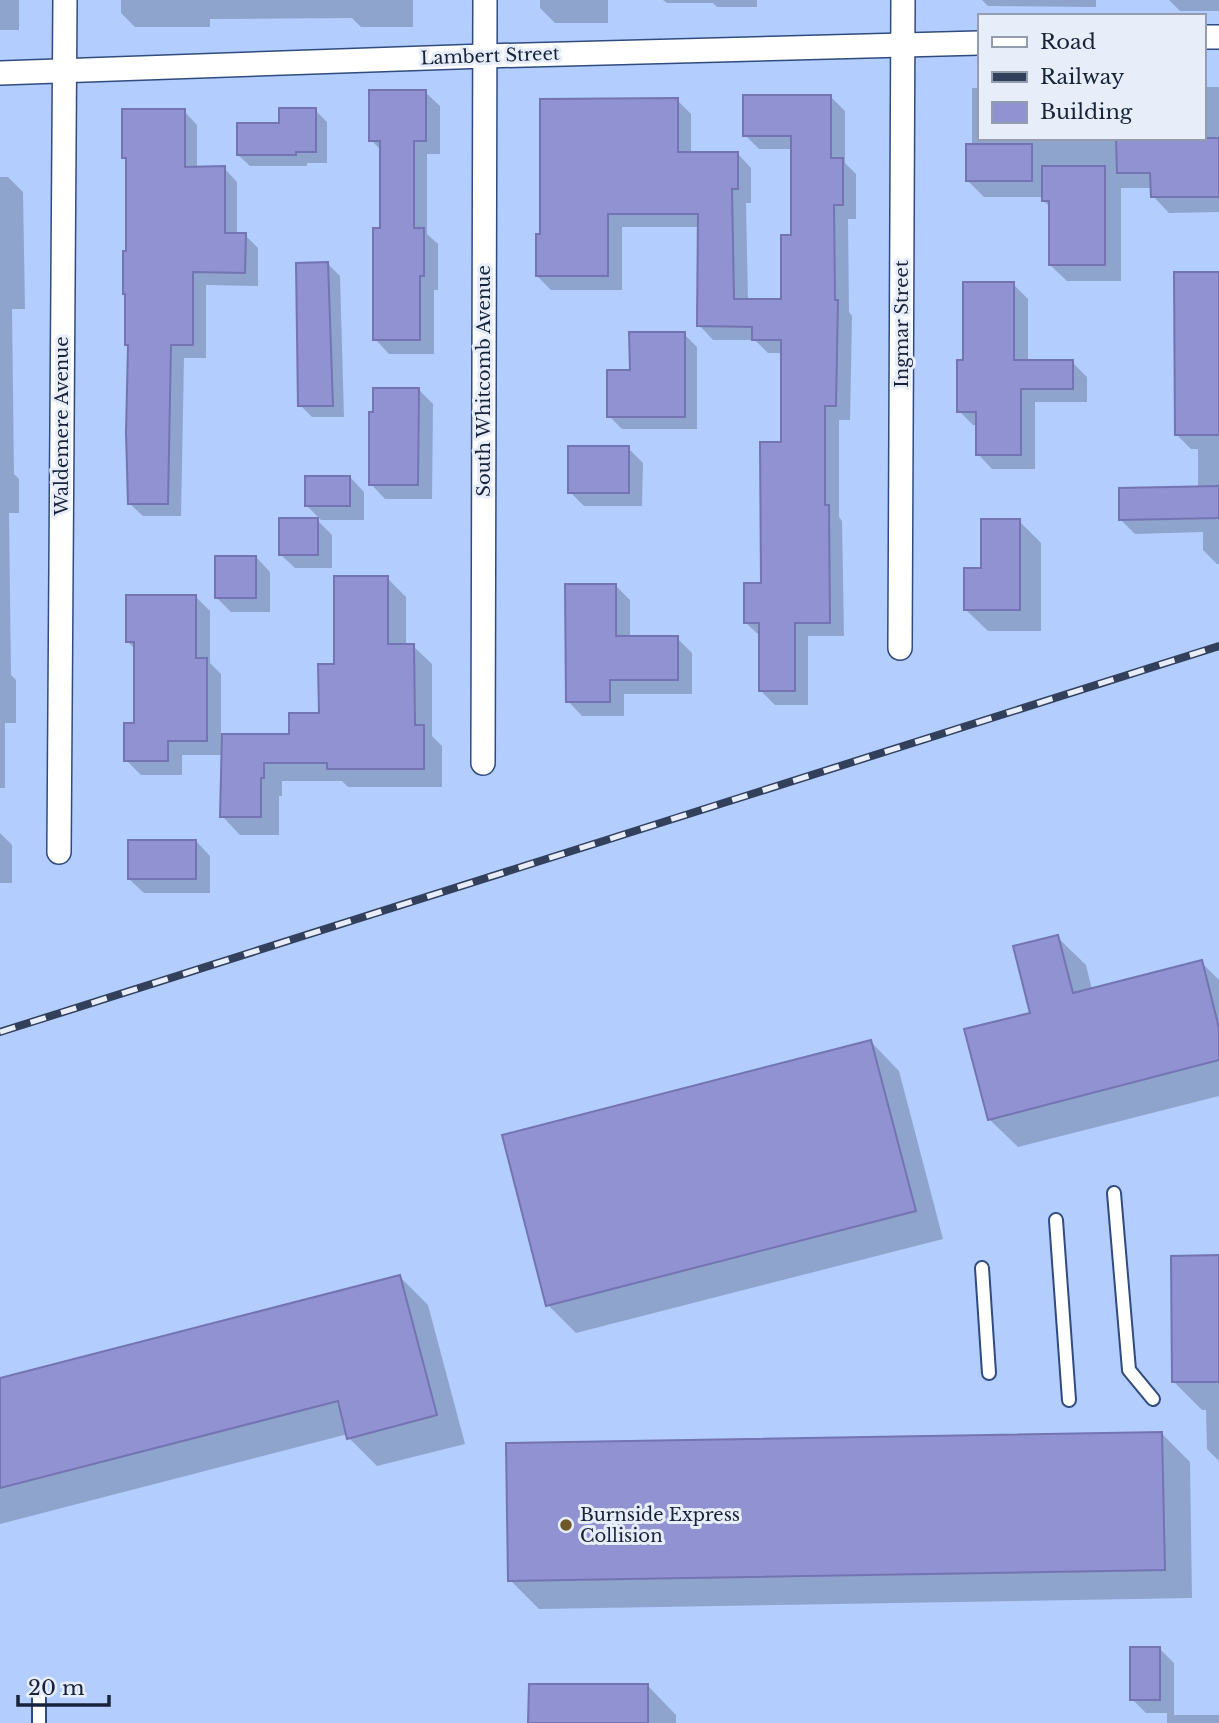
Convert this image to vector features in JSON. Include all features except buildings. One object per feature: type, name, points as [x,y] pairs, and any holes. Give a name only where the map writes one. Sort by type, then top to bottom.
[{"type":"street","name":"Waldemere Avenue","points":[[59,852],[65,0]]},
{"type":"street","name":"South Whitcomb Avenue","points":[[483,763],[485,0]]},
{"type":"street","name":"Ingmar Street","points":[[900,648],[903,0]]},
{"type":"street","name":"Lambert Street","points":[[0,73],[485,56],[978,43]]},
{"type":"lane","points":[[1114,1193],[1129,1370],[1153,1399]]},
{"type":"lane","points":[[1056,1220],[1069,1400]]},
{"type":"lane","points":[[982,1268],[989,1373]]},
{"type":"lane","points":[[39,1691],[39,1723]]},
{"type":"railway","points":[[0,1032],[1219,646]]},
{"type":"place","name":"Burnside Express Collision","points":[[566,1525]]}]
